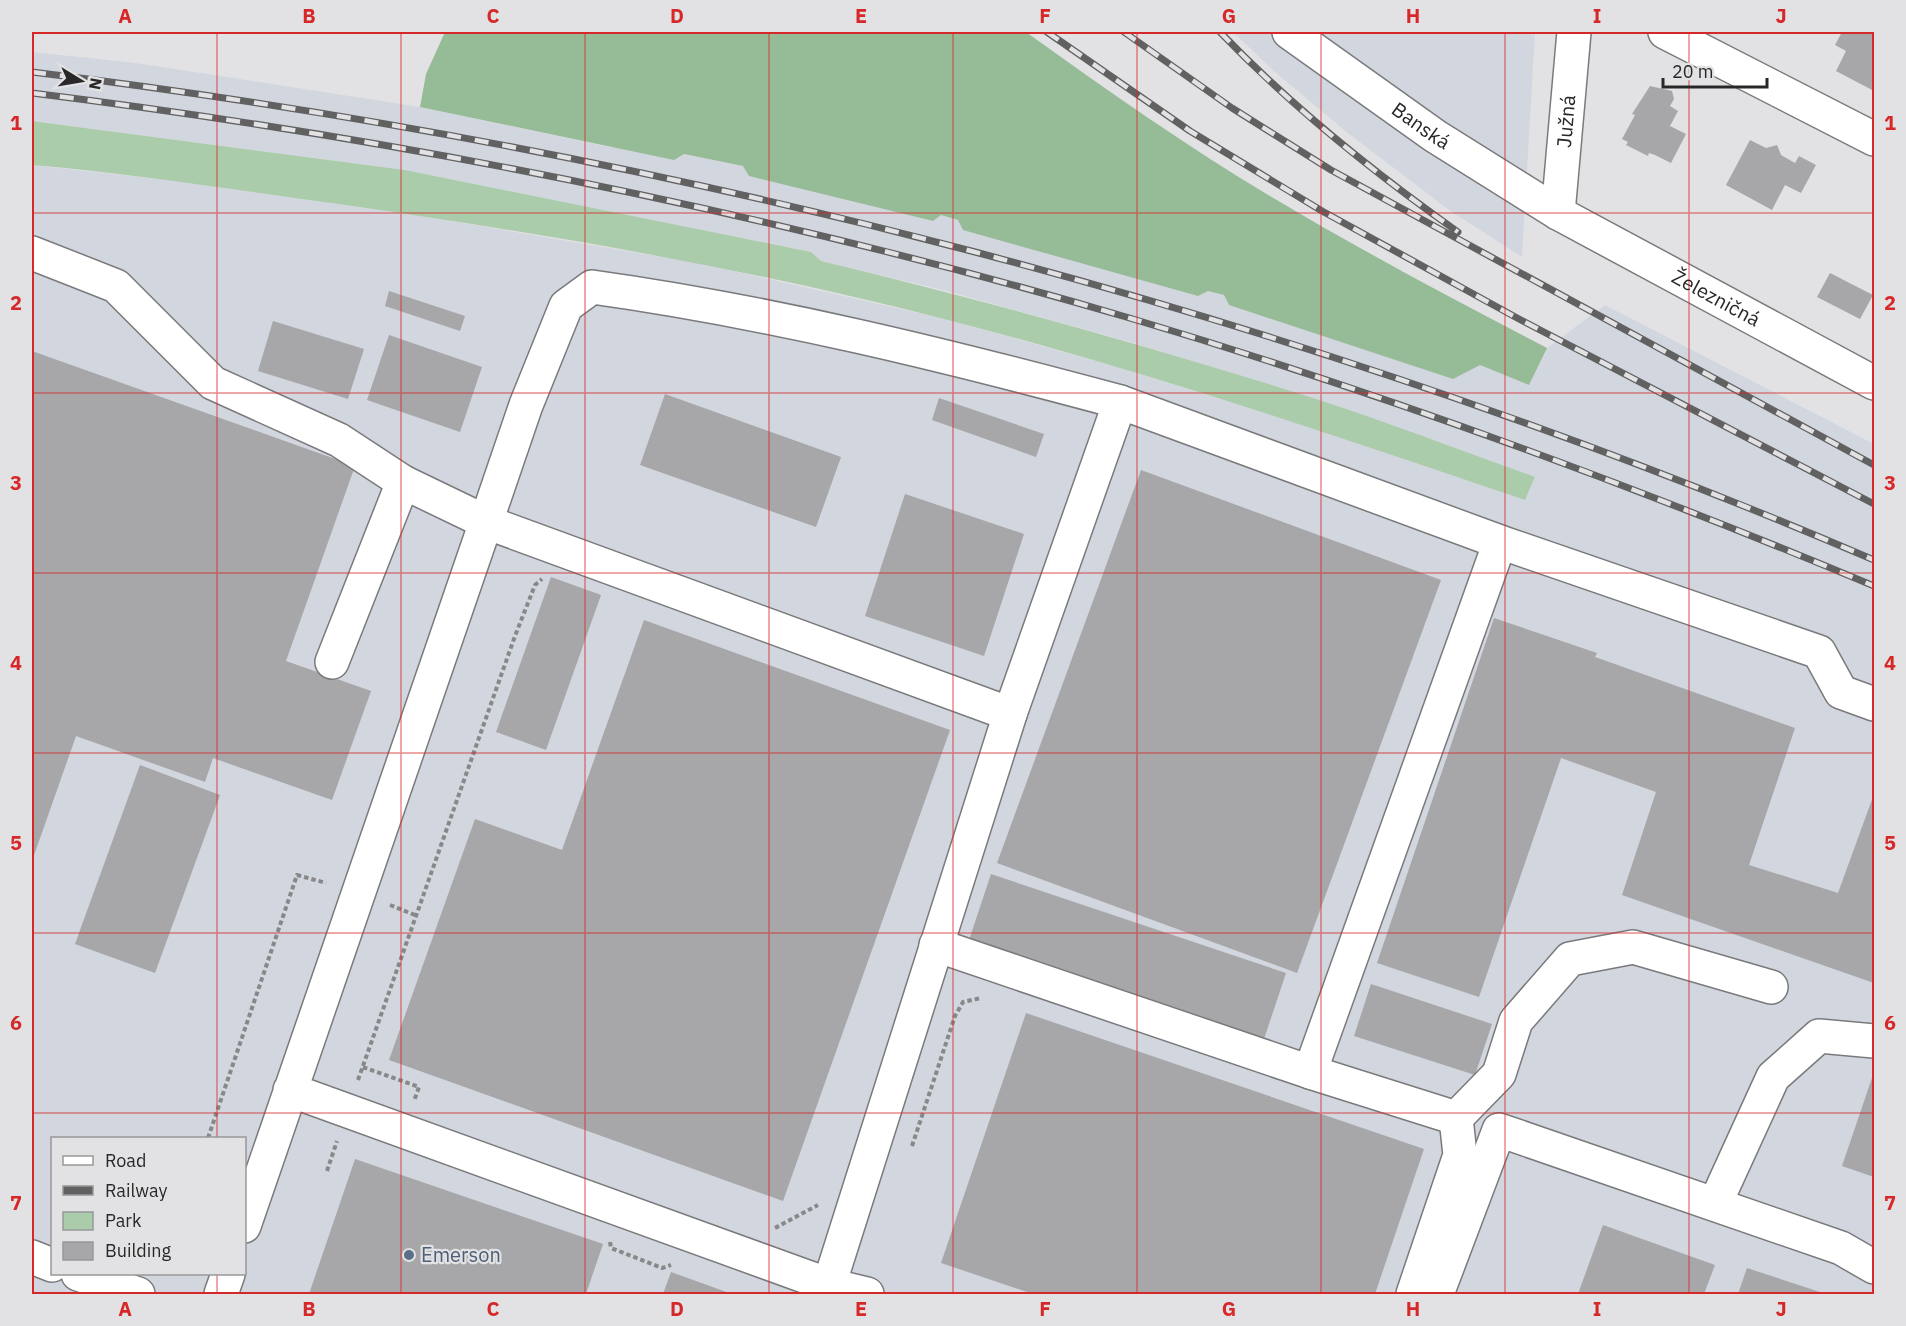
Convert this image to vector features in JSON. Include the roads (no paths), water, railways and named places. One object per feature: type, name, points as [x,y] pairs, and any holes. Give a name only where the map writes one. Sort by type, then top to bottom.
[{"type":"street","name":"Banská","points":[[1289,32],[1319,42],[1435,136],[1558,213]]},
{"type":"street","name":"Južná","points":[[1558,213],[1574,32]]},
{"type":"street","points":[[1665,32],[1875,139]]},
{"type":"street","name":"Železničná","points":[[1558,213],[1875,383]]},
{"type":"street","points":[[32,253],[116,286],[213,383],[339,440],[403,482],[486,522],[1010,714]]},
{"type":"street","points":[[246,1220],[526,405],[566,306],[592,287],[692,301],[864,336],[1120,402],[1500,542],[1819,652],[1841,692],[1875,704]]},
{"type":"street","points":[[829,1285],[1010,714],[1120,402]]},
{"type":"street","points":[[332,662],[403,482]]},
{"type":"street","points":[[1310,1072],[1500,542]]},
{"type":"street","points":[[936,945],[1310,1072],[1456,1118]]},
{"type":"street","points":[[1456,1118],[1499,1074],[1516,1022],[1570,959],[1633,947],[1771,987]]},
{"type":"street","points":[[1715,1204],[1773,1077],[1819,1036],[1875,1041]]},
{"type":"street","points":[[290,1090],[829,1285],[867,1294]]},
{"type":"street","points":[[1413,1294],[1460,1155],[1456,1118]]},
{"type":"street","points":[[1437,1294],[1499,1130],[1840,1248],[1875,1267]]},
{"type":"street","points":[[32,1257],[51,1265]]},
{"type":"street","points":[[81,1275],[138,1294]]},
{"type":"street","points":[[221,1294],[228,1275]]},
{"type":"railway","points":[[1047,32],[1190,131],[1322,211],[1519,319],[1874,504]]},
{"type":"railway","points":[[1124,32],[1232,108],[1331,170],[1874,465]]},
{"type":"railway","points":[[1220,32],[1247,60],[1334,138],[1458,232]]},
{"type":"railway","points":[[32,72],[269,105],[504,145],[738,194],[970,251],[1200,316],[1428,389],[1652,470],[1874,560]]},
{"type":"railway","points":[[32,93],[310,133],[449,157],[725,213],[861,245],[998,281],[1227,348],[1414,410],[1692,512],[1874,586]]},
{"type":"place","name":"Emerson","points":[[409,1255]]}]
